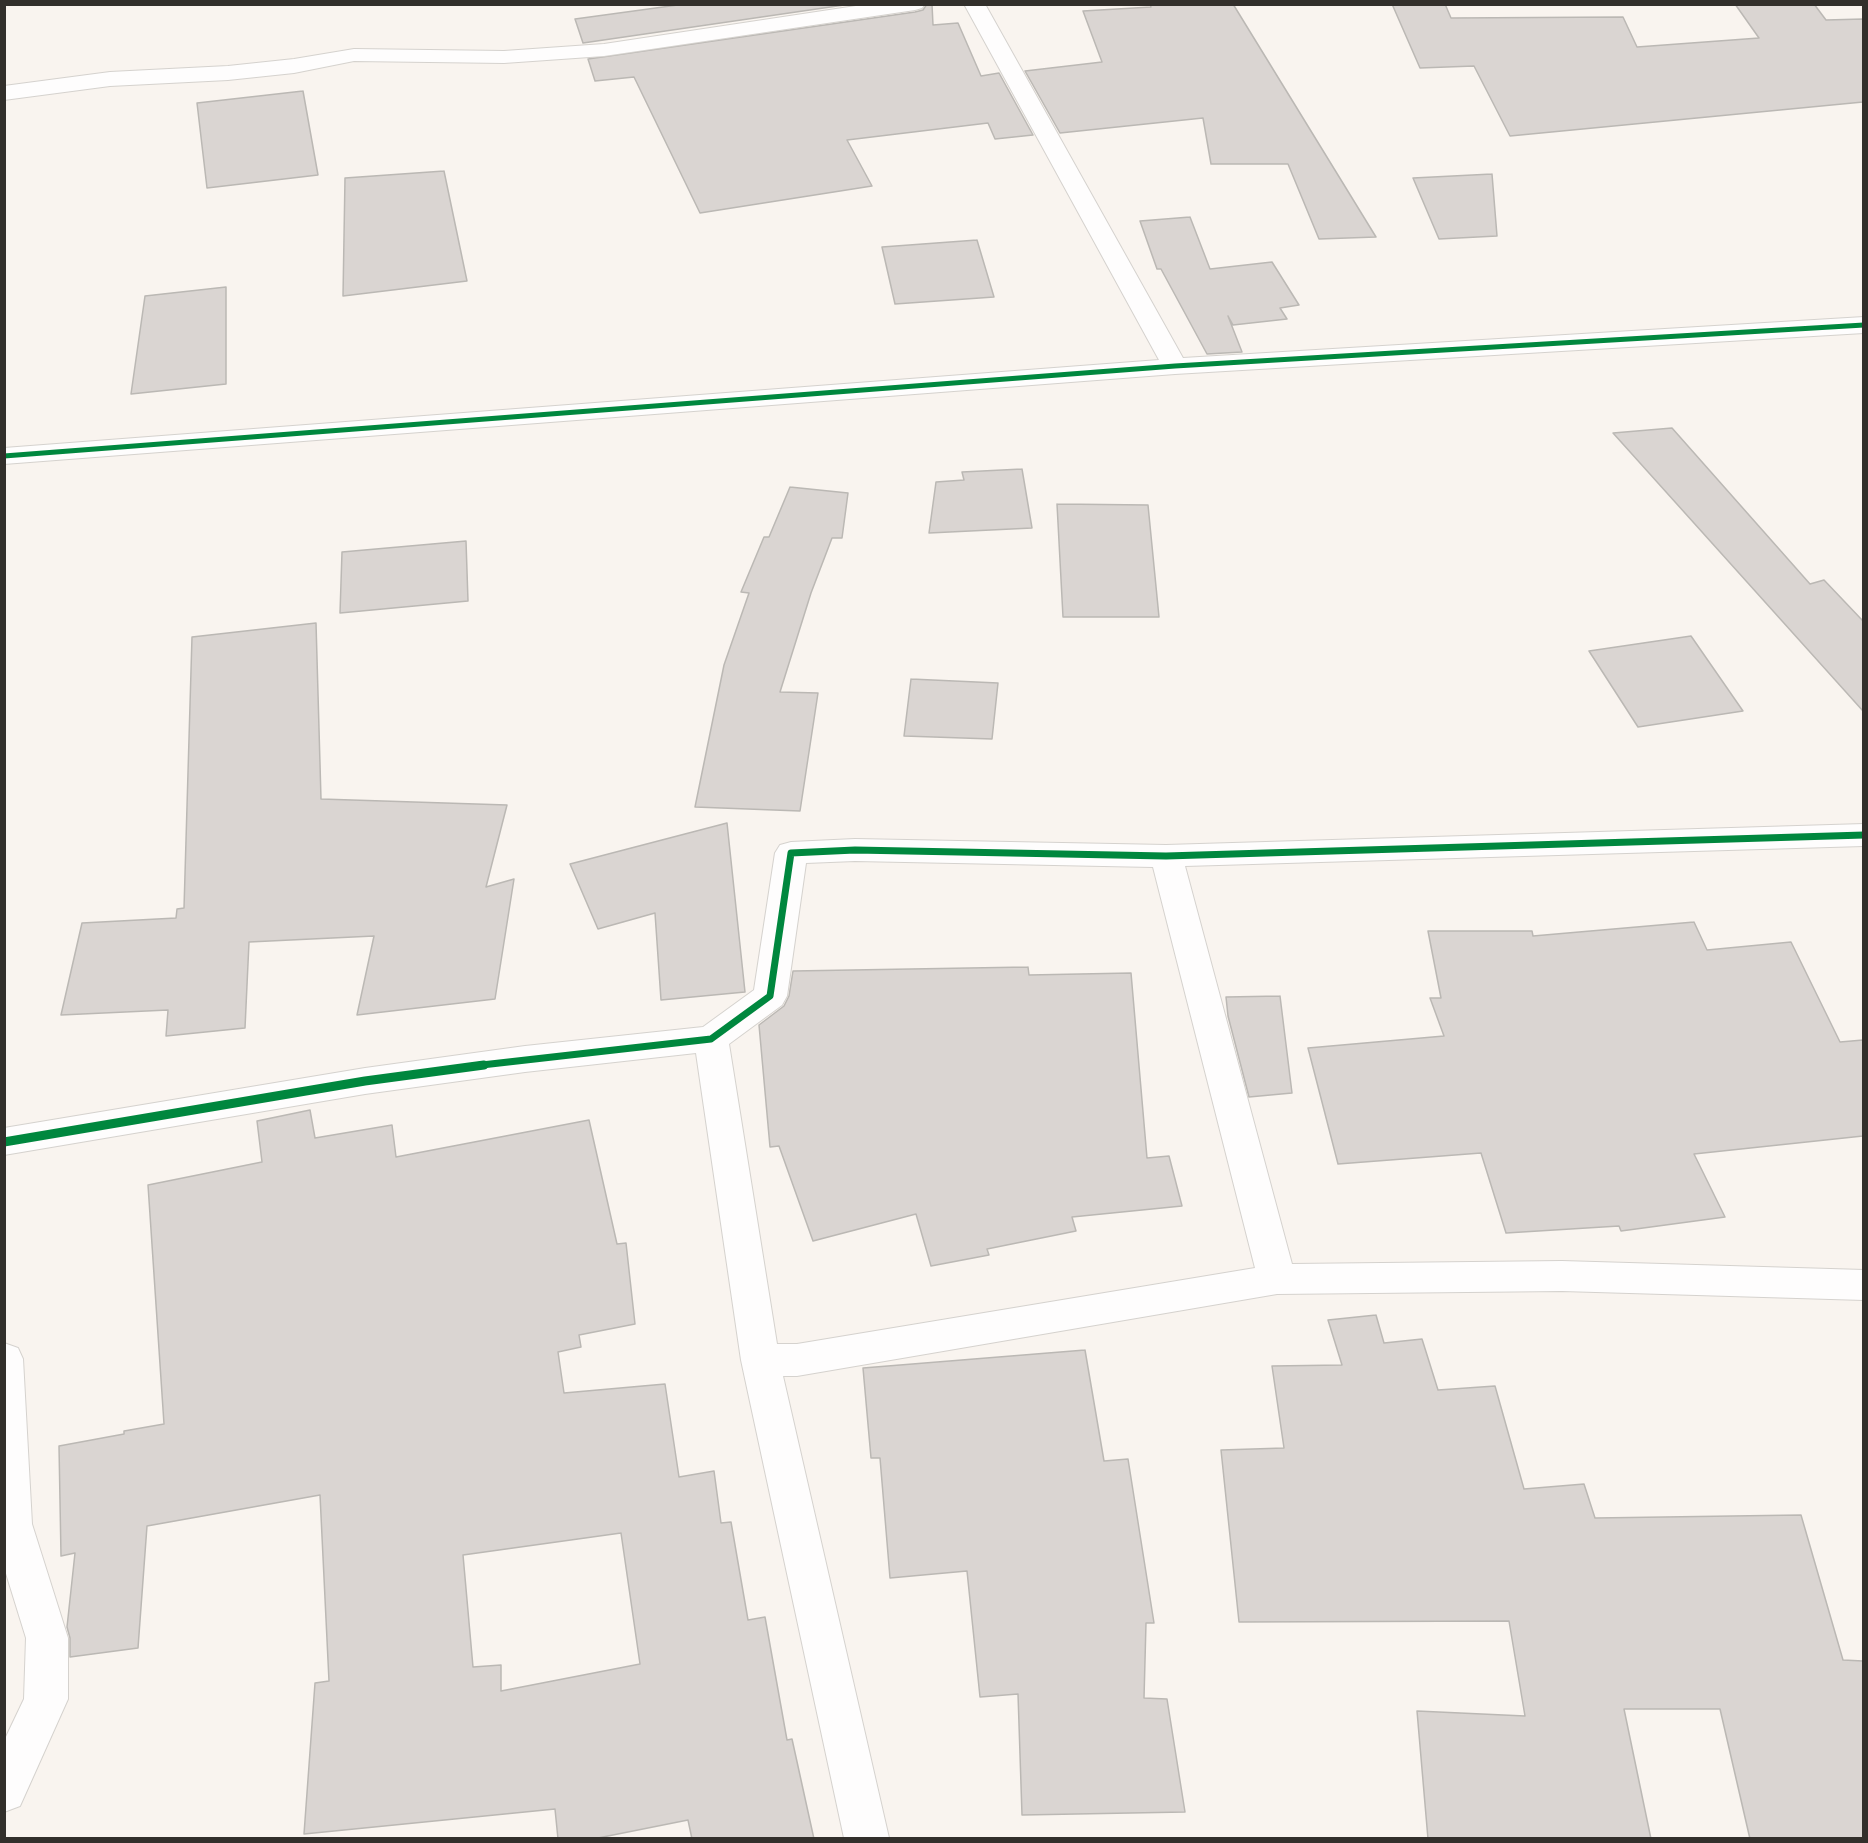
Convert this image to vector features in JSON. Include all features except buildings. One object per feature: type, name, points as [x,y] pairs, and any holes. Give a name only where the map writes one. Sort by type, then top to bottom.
[{"type":"street","points":[[4,93],[110,79],[228,73],[294,66],[354,55],[504,57],[604,50],[915,4]]},
{"type":"street","points":[[974,4],[1175,366]]},
{"type":"street","points":[[4,456],[1175,366],[1863,325]]},
{"type":"street","points":[[4,470],[184,458]]},
{"type":"street","points":[[4,1142],[365,1081],[525,1059],[711,1039],[770,996],[791,853],[855,850],[1166,856],[1863,835]]},
{"type":"street","points":[[1166,856],[1277,1279]]},
{"type":"street","points":[[711,1039],[760,1360],[867,1839]]},
{"type":"street","points":[[760,1360],[797,1360],[1277,1279],[1562,1276],[1863,1285]]},
{"type":"street","points":[[4,1359],[12,1524],[46,1638],[46,1699],[4,1791]]},
{"type":"cycle path","points":[[4,456],[1175,366],[1864,325]]},
{"type":"cycle path","points":[[4,1142],[365,1081],[525,1059],[711,1039],[770,996],[791,853],[855,850],[1166,856],[1864,835]]}]
